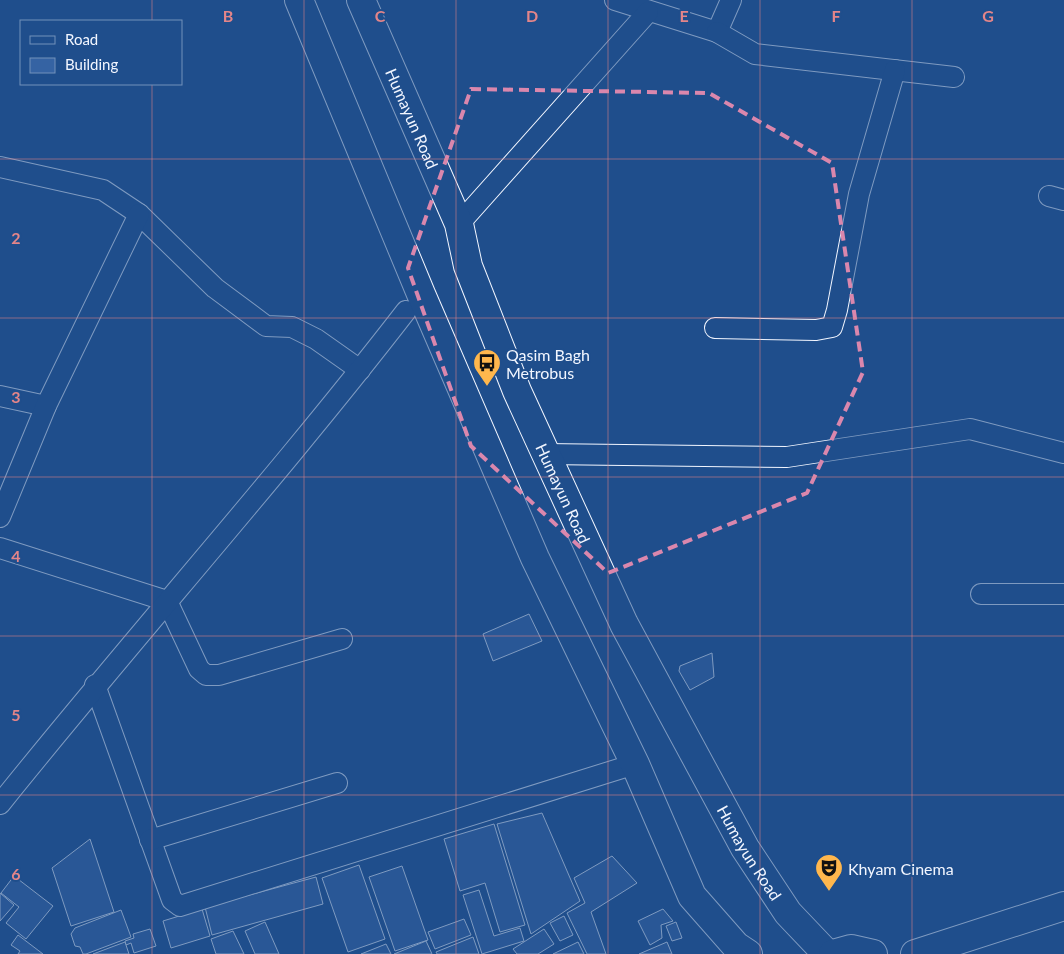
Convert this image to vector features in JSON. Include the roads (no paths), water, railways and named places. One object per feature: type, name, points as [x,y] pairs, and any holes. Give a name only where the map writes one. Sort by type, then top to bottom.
[{"type":"main road","points":[[299,0],[420,294],[535,558],[635,764],[692,896],[736,946],[748,954]]},
{"type":"main road","name":"Humayun Road","points":[[361,0],[459,224],[468,266],[544,454],[624,624],[745,848],[788,913],[827,954]]},
{"type":"main road","points":[[915,954],[1064,906]]},
{"type":"main road","points":[[833,954],[850,949],[873,954]]},
{"type":"street","points":[[615,0],[648,12],[717,32],[755,54],[954,77]]},
{"type":"street","points":[[717,32],[731,0]]},
{"type":"street","points":[[459,224],[648,12]]},
{"type":"street","points":[[715,328],[816,330],[832,327],[837,310],[859,194],[895,70]]},
{"type":"street","points":[[0,167],[103,190],[139,214],[215,288],[266,326],[292,328],[316,339],[360,370]]},
{"type":"street","points":[[0,517],[46,406],[139,214]]},
{"type":"street","points":[[0,804],[95,685],[360,370],[406,311]]},
{"type":"street","points":[[0,396],[46,406]]},
{"type":"street","points":[[544,454],[787,457],[970,429],[1064,453]]},
{"type":"street","points":[[0,548],[167,601],[198,669],[206,675],[219,675],[342,638]]},
{"type":"street","points":[[981,594],[1064,594]]},
{"type":"street","points":[[95,685],[172,900],[180,906],[635,764]]},
{"type":"street","points":[[150,840],[337,783]]},
{"type":"place","name":"Qasim Bagh Metrobus","points":[[487,387]]},
{"type":"place","name":"Khyam Cinema","points":[[829,892]]}]
